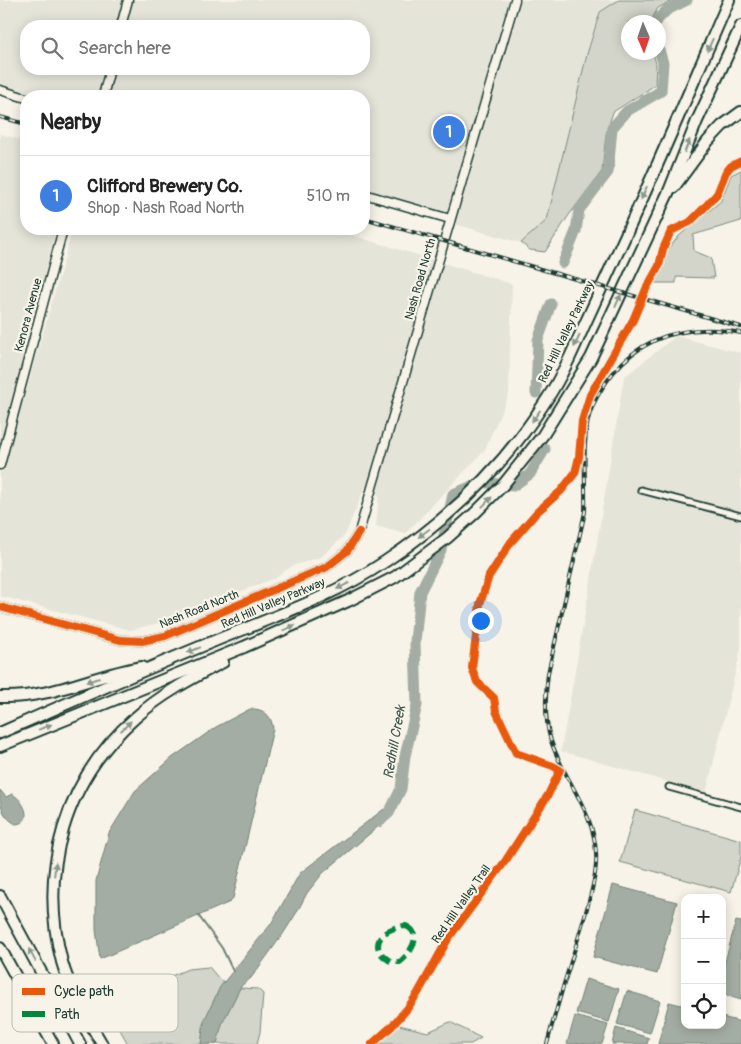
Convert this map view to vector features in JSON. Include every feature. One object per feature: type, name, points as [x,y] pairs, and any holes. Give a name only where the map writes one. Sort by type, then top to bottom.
[{"type":"highway","name":"Red Hill Valley Parkway","points":[[158,664],[302,605],[348,583],[385,562],[463,501],[487,476],[518,440],[547,400],[562,374],[730,0]]},
{"type":"highway","points":[[0,746],[323,613],[395,577],[447,538],[476,513],[503,485],[543,435],[591,358],[669,191],[697,121],[741,26]]},
{"type":"highway","points":[[669,191],[677,184],[708,141],[722,126],[741,112]]},
{"type":"highway","points":[[66,974],[62,963],[55,924],[54,878],[58,847],[70,807],[82,783],[94,762],[136,716],[168,693],[232,657],[244,647]]},
{"type":"highway","points":[[0,697],[36,695],[68,688],[128,669],[158,664]]},
{"type":"highway","points":[[0,733],[158,664]]},
{"type":"highway","points":[[0,896],[42,974]]},
{"type":"highway","points":[[0,948],[14,974]]},
{"type":"highway","points":[[46,1032],[53,1044]]},
{"type":"highway","points":[[74,1032],[80,1044]]},
{"type":"highway","points":[[95,1032],[102,1044]]},
{"type":"street","points":[[123,20],[128,0]]},
{"type":"street","name":"Nash Road North","points":[[0,608],[120,640],[142,641],[173,633],[327,567],[347,551],[359,532],[515,0]]},
{"type":"street","points":[[104,90],[108,75]]},
{"type":"street","points":[[0,90],[20,96]]},
{"type":"street","points":[[370,196],[450,219]]},
{"type":"street","name":"Kenora Avenue","points":[[0,465],[61,235]]},
{"type":"street","points":[[641,490],[741,516]]},
{"type":"street","points":[[669,787],[741,807]]},
{"type":"shaded area","points":[[0,0],[620,0],[599,12],[547,220],[521,243],[370,200],[370,90],[20,90],[20,100],[0,94]]},
{"type":"shaded area","points":[[619,0],[673,0],[658,8],[654,15],[621,15],[621,60],[655,60],[655,85],[613,112],[606,134],[602,171],[569,215],[545,252],[530,250],[521,243],[547,220],[587,54],[600,12]]},
{"type":"shaded area","points":[[0,134],[20,139],[20,235],[54,235],[10,413],[19,415],[71,235],[352,235],[512,284],[509,394],[484,451],[405,534],[376,526],[379,495],[365,487],[345,535],[321,557],[292,566],[275,578],[163,622],[130,630],[0,596]]},
{"type":"shaded area","points":[[741,170],[741,221],[693,235],[694,251],[711,258],[714,278],[676,277],[676,283],[650,283],[652,269],[679,236],[721,201],[731,175]]},
{"type":"shaded area","points":[[676,336],[741,353],[741,649],[706,793],[561,751],[624,377]]},
{"type":"shaded area","points":[[250,709],[263,711],[271,720],[273,729],[233,898],[230,902],[100,959],[96,930],[96,881],[109,833],[135,791],[172,758],[216,727]]},
{"type":"shaded area","points":[[0,790],[6,797],[12,794],[23,805],[26,815],[22,822],[16,824],[5,814],[1,806]]},
{"type":"shaded area","points":[[384,809],[393,814],[323,873],[307,893],[283,934],[251,978],[241,986],[222,1024],[217,1044],[201,1044],[204,1021],[220,987],[271,924],[300,873]]},
{"type":"shaded area","points":[[635,810],[741,840],[741,857],[731,892],[620,862]]},
{"type":"shaded area","points":[[613,885],[677,902],[657,974],[593,957]]},
{"type":"shaded area","points":[[736,921],[741,922],[741,1000],[726,995],[726,958]]},
{"type":"shaded area","points":[[209,967],[220,980],[241,988],[258,989],[263,994],[260,1032],[257,1044],[128,1044],[121,1032],[178,1032],[178,974],[176,974],[188,969]]},
{"type":"shaded area","points":[[586,979],[619,989],[609,1022],[576,1013]]},
{"type":"shaded area","points":[[627,991],[660,1001],[650,1033],[617,1024]]},
{"type":"shaded area","points":[[669,1002],[681,1005],[681,1029],[726,1029],[726,1018],[741,1022],[741,1044],[658,1044]]},
{"type":"shaded area","points":[[575,1016],[608,1025],[602,1044],[567,1044]]},
{"type":"shaded area","points":[[450,1022],[481,1038],[471,1044],[380,1044],[399,1025],[428,1032]]},
{"type":"shaded area","points":[[616,1028],[649,1038],[647,1044],[612,1044]]},
{"type":"waterway","name":"Redhill Creek","points":[[662,15],[667,10],[687,0]]},
{"type":"waterway","name":"Redhill Creek","points":[[563,263],[576,231],[579,210],[608,172],[612,128],[627,111],[661,91],[662,60]]},
{"type":"waterway","name":"Redhill Creek","points":[[536,393],[538,340],[551,304]]},
{"type":"waterway","name":"Redhill Creek","points":[[379,822],[389,813],[401,789],[405,756],[417,705],[415,642],[420,592],[441,550],[453,494],[482,482],[513,486],[530,474],[545,449]]},
{"type":"waterway","points":[[198,915],[222,948],[233,971]]},
{"type":"railway","points":[[0,117],[20,122]]},
{"type":"railway","points":[[370,220],[741,327]]},
{"type":"railway","points":[[547,1044],[590,898],[596,863],[594,838],[590,823],[551,741],[546,707],[548,673],[585,512],[585,454],[588,420],[595,401],[613,373],[626,359],[655,340],[687,331],[722,330],[741,333]]},
{"type":"marked path","points":[[406,926],[414,934],[415,939],[408,954],[400,962],[392,962],[379,950],[378,944],[384,934],[390,930],[406,926]]},
{"type":"cycle path","name":"Red Hill Valley Trail","points":[[372,1044],[391,1027],[418,993],[448,939],[506,860],[548,795],[560,770],[516,753],[496,711],[494,698],[477,682],[472,668],[480,604],[489,576],[511,542],[537,512],[561,491],[575,473],[579,457],[582,421],[590,395],[633,320],[646,289],[659,266],[663,249],[671,231],[690,222],[717,194],[726,172],[731,166],[741,161]]},
{"type":"cycle path","points":[[0,607],[120,640],[142,641],[165,636],[327,567],[347,551],[359,532]]},
{"type":"place","name":"Clifford Brewery Co.","points":[[449,132]]}]
